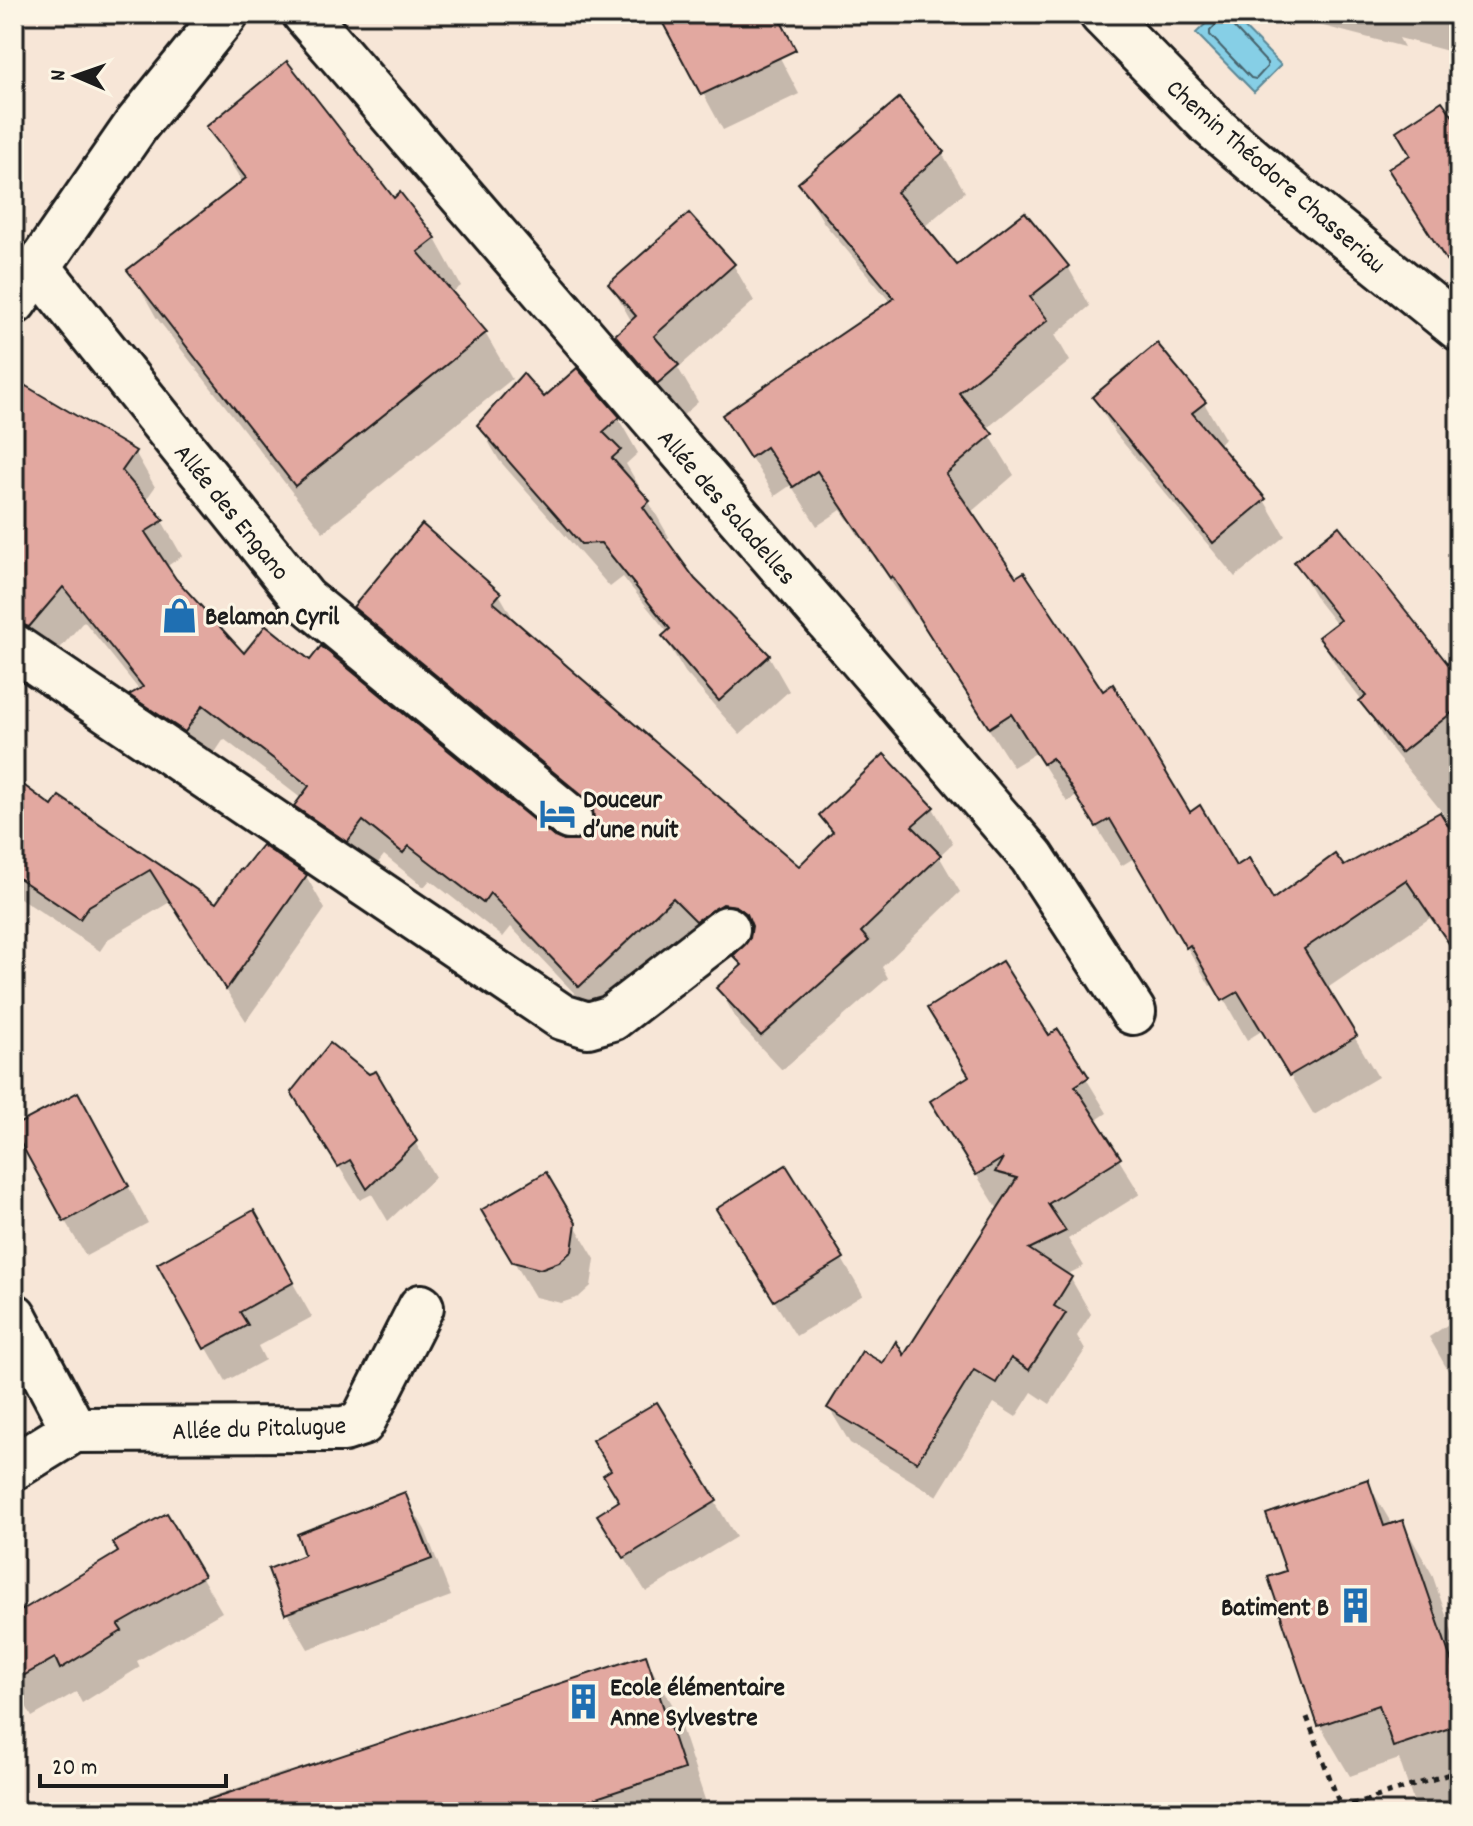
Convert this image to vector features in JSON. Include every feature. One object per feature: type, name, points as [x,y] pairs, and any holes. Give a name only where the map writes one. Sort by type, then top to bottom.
[{"type":"street","points":[[26,284],[137,124],[226,14]]},
{"type":"street","name":"Allée des Saladelles","points":[[305,14],[1032,857],[1133,1012]]},
{"type":"street","name":"Chemin Théodore Chasseriau","points":[[1102,14],[1211,125],[1459,328]]},
{"type":"street","name":"Allée des Engano","points":[[26,284],[304,599],[569,817]]},
{"type":"street","points":[[14,647],[562,1017],[588,1025],[612,1018],[727,929]]},
{"type":"street","name":"Allée du Pitalugue","points":[[74,1430],[344,1429],[362,1423],[421,1307]]},
{"type":"street","points":[[14,1316],[74,1430],[14,1467]]},
{"type":"path","points":[[1307,1717],[1341,1808],[1459,1771]]},
{"type":"water","points":[[1216,14],[1231,14],[1281,65],[1254,92],[1196,33]]},
{"type":"building","points":[[658,14],[777,14],[796,50],[701,95]]},
{"type":"building","points":[[287,61],[394,198],[400,192],[436,238],[418,252],[487,332],[295,486],[127,270],[246,178],[206,127]]},
{"type":"building","points":[[899,98],[944,152],[897,192],[957,265],[1025,212],[1069,266],[1030,297],[1048,320],[959,393],[993,434],[946,474],[1016,577],[1024,572],[1103,691],[1113,684],[1190,812],[1200,805],[1236,866],[1249,858],[1273,899],[1335,854],[1344,866],[1440,812],[1459,843],[1459,958],[1406,880],[1304,949],[1357,1036],[1289,1076],[1238,992],[1222,1001],[1190,945],[1186,948],[1110,819],[1096,827],[1052,758],[1043,764],[1011,714],[989,728],[892,576],[890,578],[817,471],[793,487],[766,447],[750,458],[722,415],[894,298],[798,183]]},
{"type":"building","points":[[1442,101],[1459,125],[1459,280],[1388,169],[1410,155],[1396,131]]},
{"type":"building","points":[[689,213],[735,264],[654,336],[679,365],[657,384],[615,335],[636,316],[608,284]]},
{"type":"building","points":[[1157,343],[1206,402],[1192,413],[1266,499],[1213,543],[1092,397]]},
{"type":"building","points":[[577,368],[620,417],[603,432],[621,450],[612,458],[650,501],[643,507],[695,579],[770,655],[719,701],[662,636],[670,629],[601,543],[581,544],[477,425],[523,373],[544,397]]},
{"type":"building","points":[[14,379],[136,451],[122,471],[164,520],[145,532],[176,579],[244,653],[266,625],[310,660],[321,646],[554,837],[577,841],[588,833],[594,820],[593,809],[585,798],[353,607],[422,524],[501,593],[493,602],[799,866],[833,832],[819,815],[884,754],[934,807],[912,826],[941,855],[861,932],[869,941],[761,1036],[716,988],[742,965],[733,956],[750,938],[752,926],[747,914],[736,906],[723,904],[696,921],[673,898],[579,987],[490,893],[483,903],[409,846],[403,853],[363,821],[347,842],[294,806],[309,786],[203,705],[185,732],[129,695],[143,687],[63,587],[29,627],[14,622]]},
{"type":"building","points":[[1339,526],[1459,678],[1459,707],[1401,753],[1359,701],[1366,696],[1318,637],[1340,620],[1294,562]]},
{"type":"building","points":[[14,778],[52,806],[59,796],[216,903],[262,845],[307,875],[226,990],[150,870],[89,906],[80,919],[14,875]]},
{"type":"building","points":[[1002,961],[1049,1035],[1058,1029],[1089,1077],[1075,1086],[1121,1158],[1048,1204],[1066,1231],[1029,1249],[1072,1277],[1054,1306],[1066,1313],[1029,1370],[1011,1358],[996,1383],[974,1370],[917,1462],[827,1408],[862,1351],[883,1363],[896,1341],[904,1355],[1017,1178],[995,1172],[1003,1158],[976,1175],[930,1101],[969,1076],[927,1008]]},
{"type":"building","points":[[330,1043],[369,1074],[376,1071],[417,1141],[367,1189],[350,1160],[338,1167],[291,1092]]},
{"type":"building","points":[[78,1092],[129,1186],[64,1222],[14,1126]]},
{"type":"building","points":[[786,1165],[844,1258],[774,1301],[716,1209]]},
{"type":"building","points":[[546,1172],[576,1223],[572,1251],[559,1262],[540,1269],[512,1262],[481,1210]]},
{"type":"building","points":[[254,1210],[294,1282],[240,1312],[248,1325],[204,1349],[157,1264]]},
{"type":"building","points":[[657,1402],[717,1501],[624,1558],[597,1515],[619,1501],[603,1475],[611,1470],[592,1440]]},
{"type":"building","name":"Batiment B","points":[[1368,1479],[1384,1526],[1403,1520],[1459,1683],[1459,1725],[1393,1747],[1379,1705],[1318,1726],[1268,1577],[1286,1571],[1266,1514]]},
{"type":"building","points":[[405,1492],[432,1559],[285,1614],[268,1569],[304,1555],[297,1534]]},
{"type":"building","points":[[167,1513],[204,1576],[118,1625],[122,1631],[60,1669],[55,1658],[14,1681],[14,1615],[118,1552],[113,1543]]},
{"type":"building","name":"Ecole élémentaire Anne Sylvestre","points":[[646,1655],[684,1769],[554,1812],[203,1812],[201,1802]]},
{"type":"place","name":"Belaman Cyril","points":[[179,615]]},
{"type":"place","name":"Douceur d’une nuit","points":[[557,813]]},
{"type":"place","name":"Batiment B","points":[[1355,1606]]},
{"type":"place","name":"Ecole élémentaire Anne Sylvestre","points":[[584,1701]]}]
